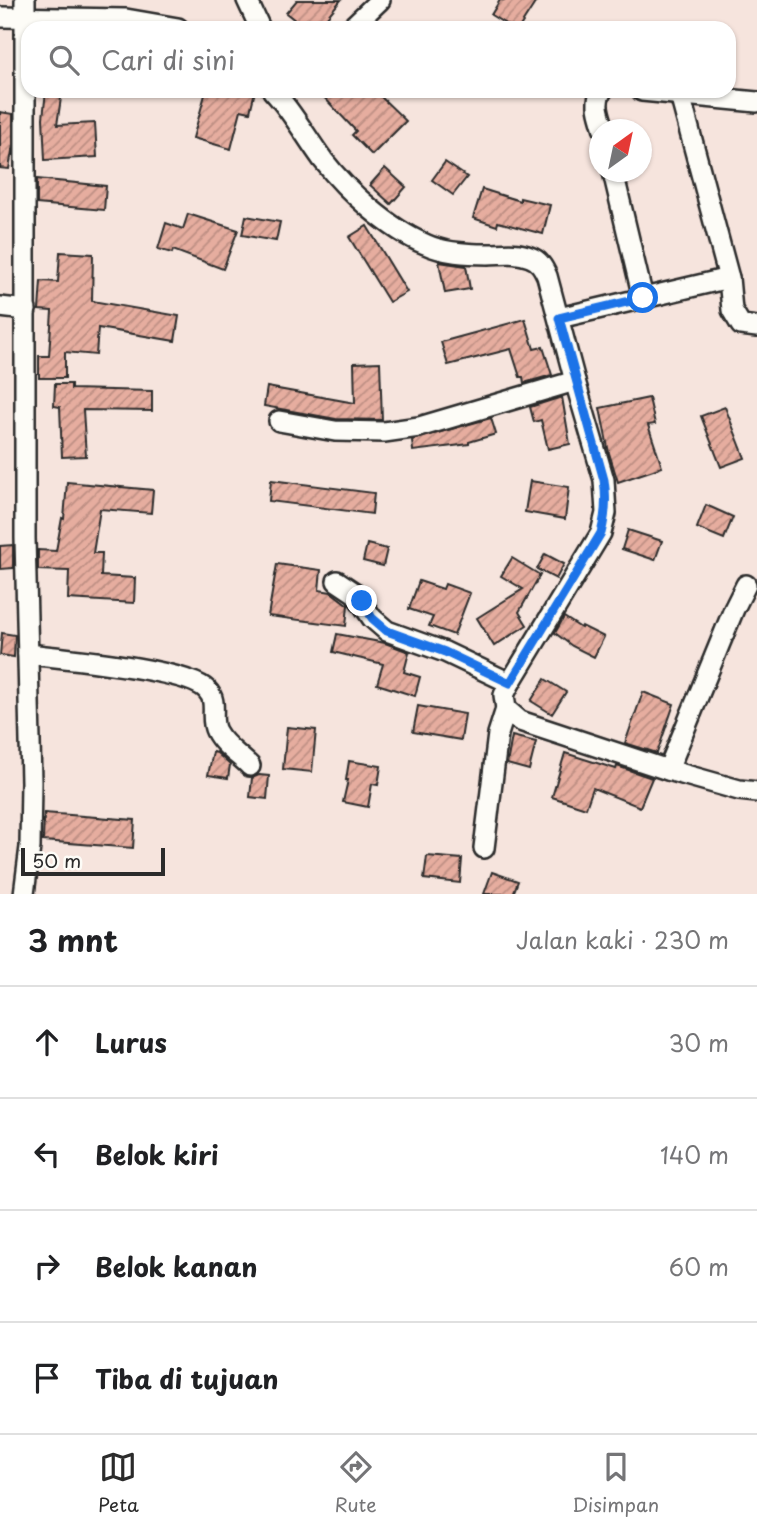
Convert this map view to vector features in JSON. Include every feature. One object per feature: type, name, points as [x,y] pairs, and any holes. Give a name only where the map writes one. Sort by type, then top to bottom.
[{"type":"street","points":[[247,0],[257,21]]},
{"type":"street","points":[[358,21],[380,0]]},
{"type":"street","points":[[0,17],[25,9],[138,21]]},
{"type":"street","points":[[24,894],[30,847],[32,782],[25,538],[25,98]]},
{"type":"street","points":[[282,98],[325,163],[378,216],[409,237],[427,246],[448,251],[514,253],[530,257],[542,266],[604,480],[607,496],[601,533],[504,695],[506,709],[498,734],[484,848]]},
{"type":"street","points":[[597,98],[601,119]]},
{"type":"street","points":[[681,98],[729,278],[732,310],[735,319],[747,327],[757,327]]},
{"type":"street","points":[[718,98],[757,102]]},
{"type":"street","points":[[615,182],[643,298]]},
{"type":"street","points":[[559,318],[729,278]]},
{"type":"street","points":[[0,307],[26,310]]},
{"type":"street","points":[[279,421],[335,431],[384,432],[419,427],[575,381]]},
{"type":"street","points":[[337,581],[355,593],[372,618],[387,631],[445,652],[510,683]]},
{"type":"street","points":[[668,770],[734,608],[746,585]]},
{"type":"street","points":[[28,653],[129,668],[195,682],[208,690],[214,703],[215,730],[250,766]]},
{"type":"street","points":[[506,709],[520,722],[668,770],[739,790],[757,792]]},
{"type":"building","points":[[297,0],[341,0],[324,21],[296,21],[286,13]]},
{"type":"building","points":[[500,0],[537,0],[524,21],[501,21],[491,15]]},
{"type":"building","points":[[45,98],[61,98],[57,125],[95,123],[97,157],[45,160],[43,118]]},
{"type":"building","points":[[204,98],[253,98],[250,112],[241,110],[231,149],[193,138]]},
{"type":"building","points":[[325,98],[382,98],[406,121],[372,155],[352,135],[356,131]]},
{"type":"building","points":[[0,112],[13,114],[13,145],[9,169],[0,168]]},
{"type":"building","points":[[445,162],[467,177],[453,195],[432,180]]},
{"type":"building","points":[[385,168],[406,187],[391,204],[370,185]]},
{"type":"building","points":[[37,179],[106,186],[104,210],[37,204]]},
{"type":"building","points":[[482,189],[520,201],[520,198],[550,205],[543,234],[498,222],[497,226],[473,218]]},
{"type":"building","points":[[188,214],[238,230],[223,269],[173,250],[172,253],[158,249],[166,223],[183,229]]},
{"type":"building","points":[[246,216],[280,222],[276,241],[242,235]]},
{"type":"building","points":[[367,226],[407,292],[389,302],[349,237]]},
{"type":"building","points":[[60,252],[93,254],[92,301],[179,316],[175,341],[98,328],[96,355],[65,352],[65,378],[39,378],[39,356],[49,356],[52,311],[39,310],[41,281],[58,282]]},
{"type":"building","points":[[439,262],[466,266],[470,289],[445,293]]},
{"type":"building","points":[[525,319],[534,349],[543,347],[552,375],[524,383],[511,349],[448,365],[441,342]]},
{"type":"building","points":[[380,362],[382,420],[336,419],[264,406],[267,387],[355,403],[354,363]]},
{"type":"building","points":[[55,384],[71,384],[71,389],[152,391],[152,411],[83,410],[86,456],[62,457],[60,407],[54,406]]},
{"type":"building","points":[[562,397],[570,444],[548,449],[541,420],[534,422],[530,407]]},
{"type":"building","points":[[649,398],[655,424],[648,425],[662,467],[618,482],[600,408]]},
{"type":"building","points":[[725,407],[745,458],[721,467],[701,416]]},
{"type":"building","points":[[491,418],[496,434],[469,444],[413,451],[412,440]]},
{"type":"building","points":[[271,480],[374,493],[372,514],[269,501]]},
{"type":"building","points":[[530,481],[569,487],[565,519],[525,512]]},
{"type":"building","points":[[67,482],[153,490],[151,513],[100,509],[93,553],[102,553],[101,576],[135,578],[134,603],[68,599],[69,571],[38,570],[38,550],[56,551],[62,518],[64,519]]},
{"type":"building","points":[[706,505],[733,517],[724,539],[697,528]]},
{"type":"building","points":[[628,530],[662,541],[655,560],[622,549]]},
{"type":"building","points":[[367,544],[387,549],[383,566],[363,561]]},
{"type":"building","points":[[13,545],[13,568],[0,569],[0,546]]},
{"type":"building","points":[[545,554],[564,564],[556,579],[537,569]]},
{"type":"building","points":[[512,558],[540,575],[519,612],[527,625],[494,646],[477,618],[523,589],[501,576]]},
{"type":"building","points":[[277,564],[321,570],[319,590],[331,592],[348,605],[346,626],[268,616]]},
{"type":"building","points":[[419,581],[443,589],[445,584],[470,593],[454,635],[429,626],[433,617],[409,609]]},
{"type":"building","points":[[564,617],[581,628],[582,626],[604,637],[594,657],[572,646],[555,633]]},
{"type":"building","points":[[2,633],[15,635],[14,657],[0,655]]},
{"type":"building","points":[[337,634],[385,643],[409,652],[404,672],[420,677],[415,696],[377,684],[383,664],[333,652]]},
{"type":"building","points":[[545,679],[566,692],[552,714],[531,701]]},
{"type":"building","points":[[643,692],[674,704],[657,753],[625,743]]},
{"type":"building","points":[[418,706],[465,714],[461,740],[413,732]]},
{"type":"building","points":[[287,727],[316,730],[312,772],[283,769]]},
{"type":"building","points":[[512,736],[536,742],[529,770],[507,764]]},
{"type":"building","points":[[213,752],[230,765],[228,778],[208,775]]},
{"type":"building","points":[[565,753],[652,778],[640,807],[593,788],[586,808],[552,797]]},
{"type":"building","points":[[349,761],[381,766],[378,785],[372,784],[368,807],[343,802]]},
{"type":"building","points":[[259,775],[269,776],[267,799],[250,797],[252,778]]},
{"type":"building","points":[[44,813],[135,820],[133,848],[43,841]]},
{"type":"building","points":[[427,856],[462,859],[460,883],[424,879]]},
{"type":"building","points":[[492,872],[518,881],[513,894],[484,894]]},
{"type":"route","points":[[362,601],[372,618],[387,631],[445,652],[510,683],[601,533],[606,513],[604,480],[559,318],[643,298]]}]
